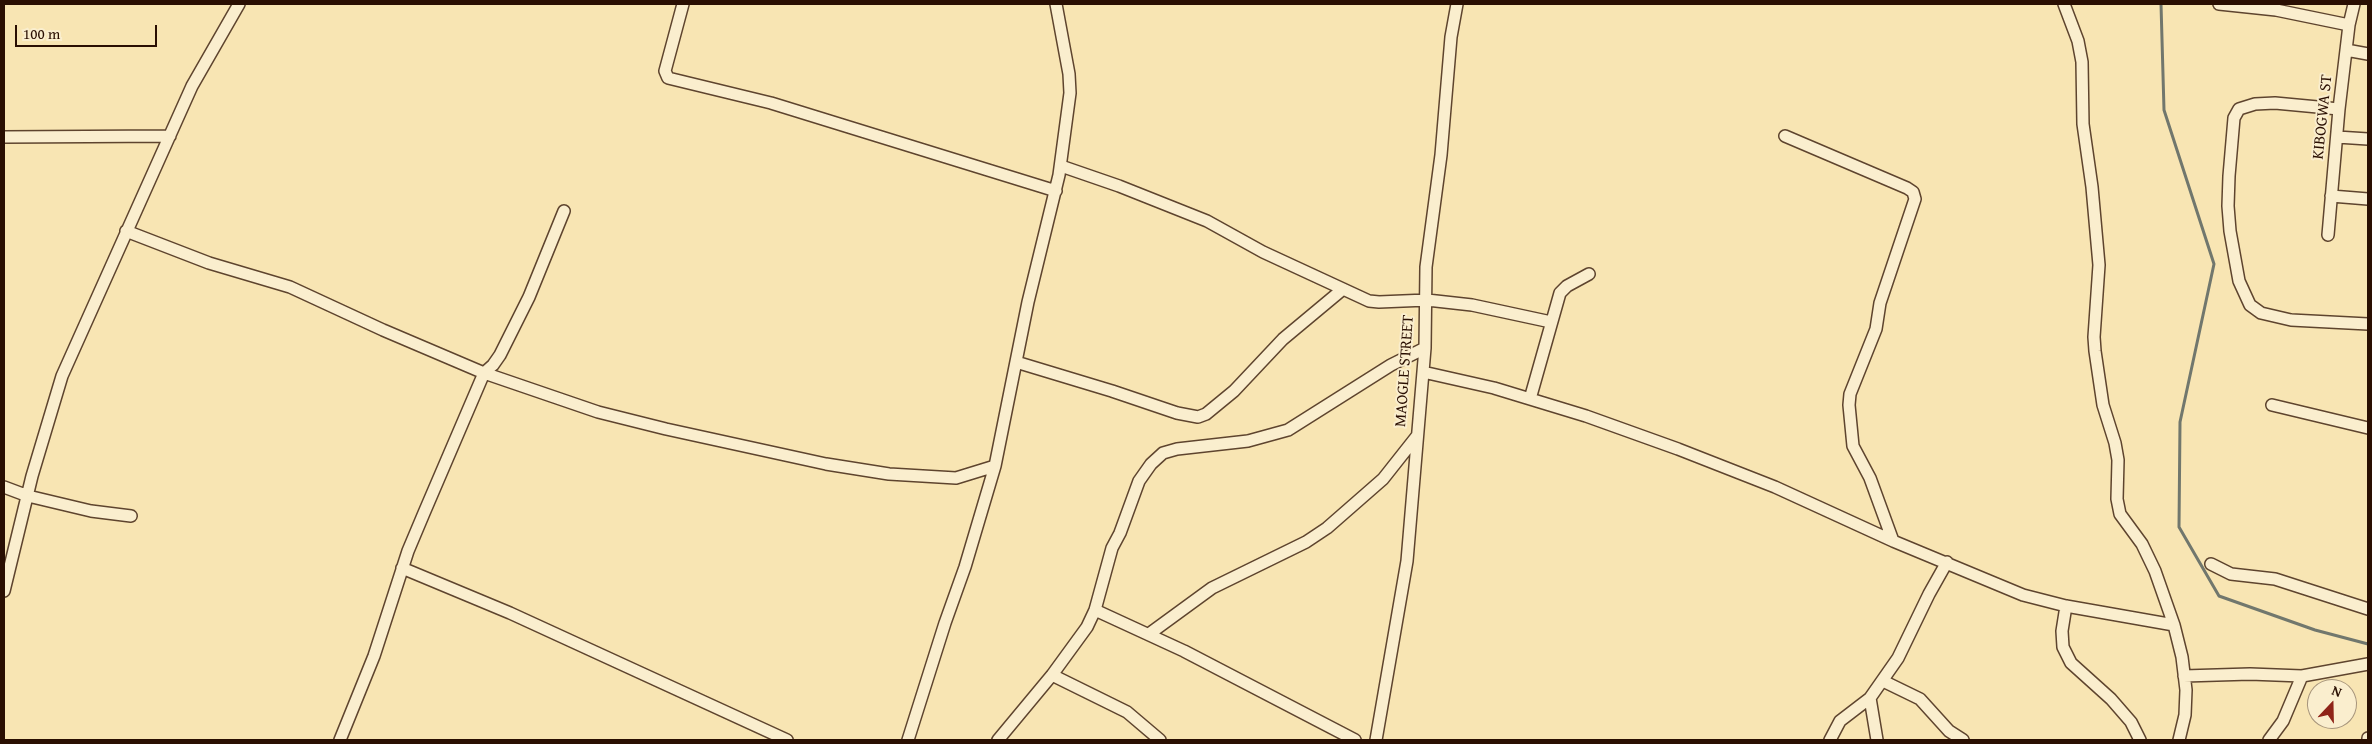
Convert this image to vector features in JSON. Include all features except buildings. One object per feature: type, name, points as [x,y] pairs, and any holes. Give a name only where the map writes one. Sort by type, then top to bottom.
[{"type":"street","points":[[4,592],[40,446],[62,376],[192,86],[239,4]]},
{"type":"street","points":[[683,4],[665,71],[668,78],[771,103],[1056,191]]},
{"type":"street","points":[[908,740],[945,623],[971,550],[995,466],[1016,362],[1056,191],[1070,93],[1069,74],[1056,4]]},
{"type":"street","name":"MAOGLE STREET","points":[[1376,740],[1407,561],[1426,348],[1426,267],[1441,155],[1451,37],[1457,4]]},
{"type":"street","points":[[2064,4],[2078,41],[2082,62],[2083,124],[2092,187],[2099,265],[2094,337],[2095,351],[2103,405],[2115,443],[2118,460],[2117,499],[2120,514],[2142,544],[2155,570],[2174,624],[2182,657],[2184,676],[2185,715],[2179,740]]},
{"type":"street","points":[[2219,4],[2277,7],[2350,25]]},
{"type":"street","name":"KIBOGWA ST","points":[[2328,235],[2339,109],[2354,4]]},
{"type":"street","points":[[2346,50],[2368,54]]},
{"type":"street","points":[[2339,109],[2275,103],[2255,104],[2239,109],[2234,118],[2229,176],[2228,206],[2230,232],[2239,281],[2250,305],[2261,313],[2291,320],[2368,324]]},
{"type":"street","points":[[4,137],[170,136]]},
{"type":"street","points":[[1785,136],[1907,188],[1913,192],[1916,199],[1880,303],[1876,329],[1850,394],[1849,405],[1853,446],[1870,478],[1893,540]]},
{"type":"street","points":[[2337,137],[2368,139]]},
{"type":"street","points":[[1061,166],[1207,221],[1263,252],[1369,301],[1427,300],[1472,305],[1551,322]]},
{"type":"street","points":[[2332,196],[2368,199]]},
{"type":"street","points":[[340,740],[374,656],[402,568],[484,373],[500,355],[526,304],[564,211]]},
{"type":"street","points":[[126,231],[208,262],[290,287],[383,330],[484,373],[598,412],[826,464],[889,474],[956,478],[995,466]]},
{"type":"street","points":[[1530,399],[1560,293],[1567,286],[1589,274]]},
{"type":"street","points":[[1016,362],[1112,391],[1182,415],[1198,417],[1206,414],[1234,391],[1283,339],[1344,289]]},
{"type":"street","points":[[998,740],[1083,635],[1095,610],[1112,548],[1120,533],[1139,481],[1150,464],[1163,453],[1199,446],[1248,441],[1288,430],[1391,365],[1426,348]]},
{"type":"street","points":[[1423,372],[1486,386],[1586,416],[1683,451],[1775,487],[2023,595],[2066,606],[2174,624]]},
{"type":"street","points":[[2272,406],[2368,428]]},
{"type":"street","points":[[1148,634],[1212,588],[1306,542],[1327,528],[1383,479],[1417,436]]},
{"type":"street","points":[[4,487],[28,496],[91,511],[131,516]]},
{"type":"street","points":[[1830,740],[1840,721],[1870,698],[1883,682],[1898,658],[1947,562]]},
{"type":"street","points":[[2212,564],[2231,574],[2275,579],[2368,609]]},
{"type":"street","points":[[402,568],[510,613],[787,740]]},
{"type":"street","points":[[2066,606],[2062,631],[2064,647],[2071,663],[2111,699],[2131,722],[2140,740]]},
{"type":"street","points":[[1095,610],[1148,634],[1355,740]]},
{"type":"street","points":[[2184,676],[2250,674],[2302,676],[2368,664]]},
{"type":"street","points":[[1052,675],[1127,712],[1160,740]]},
{"type":"street","points":[[2269,740],[2283,721],[2302,676]]},
{"type":"street","points":[[1883,682],[1920,699],[1949,731],[1963,740]]},
{"type":"street","points":[[1870,698],[1877,740]]},
{"type":"waterway","points":[[2161,4],[2164,110],[2214,264],[2180,422],[2179,527],[2219,596],[2315,630],[2368,644]]}]
